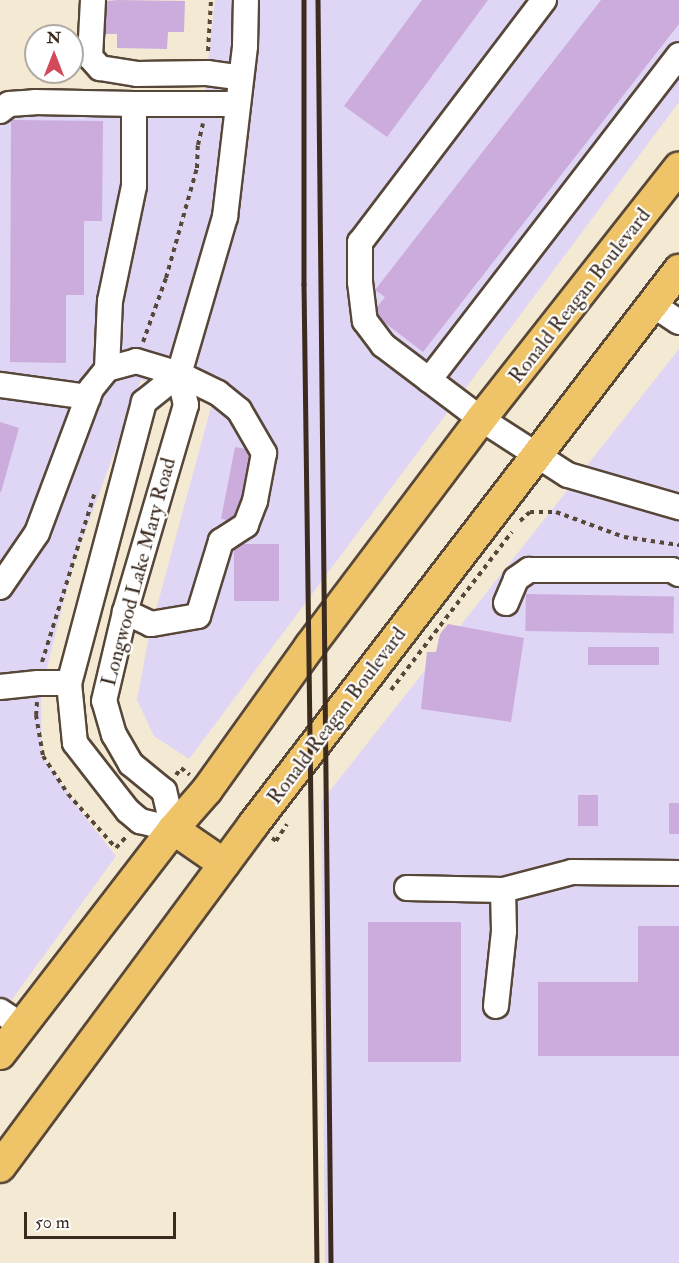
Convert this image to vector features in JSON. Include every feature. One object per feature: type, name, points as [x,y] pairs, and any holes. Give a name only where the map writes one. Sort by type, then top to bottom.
[{"type":"main road","name":"Ronald Reagan Boulevard","points":[[0,1054],[11,1018],[207,790],[317,638],[481,420],[679,167]]},
{"type":"main road","name":"Ronald Reagan Boulevard","points":[[0,1167],[224,864],[679,270]]},
{"type":"main road","points":[[173,829],[224,864]]},
{"type":"street","points":[[93,0],[90,57],[100,68],[137,74],[207,73],[241,78]]},
{"type":"street","name":"Longwood Lake Mary Road","points":[[179,374],[144,402],[69,683],[75,743],[128,811],[140,821],[173,829],[164,791],[131,764],[114,735],[104,701],[125,612],[186,405],[179,374],[225,217],[241,78],[246,0]]},
{"type":"street","points":[[544,0],[360,242],[360,282],[365,321],[383,345],[481,420],[568,476],[679,507]]},
{"type":"street","points":[[429,380],[679,55]]},
{"type":"street","points":[[0,111],[9,104],[34,102],[238,104]]},
{"type":"street","points":[[0,588],[37,533],[88,397],[107,369],[110,302],[134,186],[134,104]]},
{"type":"street","points":[[652,304],[679,322]]},
{"type":"street","points":[[107,369],[136,362],[179,374],[218,393],[239,410],[259,440],[264,453],[255,501],[246,525],[221,541],[198,616],[151,624],[125,612]]},
{"type":"street","points":[[0,385],[88,397]]},
{"type":"street","points":[[506,603],[516,579],[529,570],[672,570],[679,574]]},
{"type":"street","points":[[0,687],[69,683]]},
{"type":"street","points":[[407,888],[503,890],[572,872],[679,873]]},
{"type":"street","points":[[496,1006],[504,931],[503,890]]},
{"type":"path","points":[[390,691],[448,619],[521,519],[530,512],[556,512],[624,537],[679,545]]},
{"type":"path","points":[[276,841],[294,815]]},
{"type":"shaded area","points":[[215,0],[236,0],[235,45],[214,214],[171,365],[151,382],[141,380],[73,564],[41,692],[42,756],[78,808],[116,856],[0,1016],[0,101],[204,97]]},
{"type":"shaded area","points":[[257,0],[679,0],[679,102],[189,759],[154,736],[137,700],[149,636],[213,400],[191,373]]},
{"type":"shaded area","points":[[679,349],[679,498],[585,468]]},
{"type":"shaded area","points":[[569,488],[679,521],[679,1263],[325,1263],[321,802]]},
{"type":"building","points":[[422,0],[488,0],[387,137],[344,106]]},
{"type":"building","points":[[601,0],[679,0],[679,24],[423,352],[372,313],[385,297],[375,290]]},
{"type":"building","points":[[106,1],[185,1],[184,32],[168,32],[167,49],[117,48],[117,34],[105,34]]},
{"type":"building","points":[[11,120],[103,121],[102,221],[84,221],[84,295],[66,295],[66,363],[10,362]]},
{"type":"building","points":[[0,422],[19,428],[1,492],[0,492]]},
{"type":"building","points":[[235,447],[255,451],[241,522],[221,519]]},
{"type":"building","points":[[234,544],[279,544],[279,601],[234,601]]},
{"type":"building","points":[[526,594],[674,597],[673,634],[525,631]]},
{"type":"building","points":[[448,624],[524,638],[511,722],[421,709],[427,652],[436,652],[440,634]]},
{"type":"building","points":[[588,647],[659,647],[659,665],[588,665]]},
{"type":"building","points":[[578,795],[598,795],[598,826],[578,826]]},
{"type":"building","points":[[669,803],[679,803],[679,834],[669,834]]},
{"type":"building","points":[[368,922],[461,922],[461,1062],[368,1062]]},
{"type":"building","points":[[638,926],[679,926],[679,1056],[538,1056],[538,982],[638,982]]},
{"type":"railway","points":[[304,0],[304,284],[317,1263]]},
{"type":"railway","points":[[318,0],[331,1263]]}]
